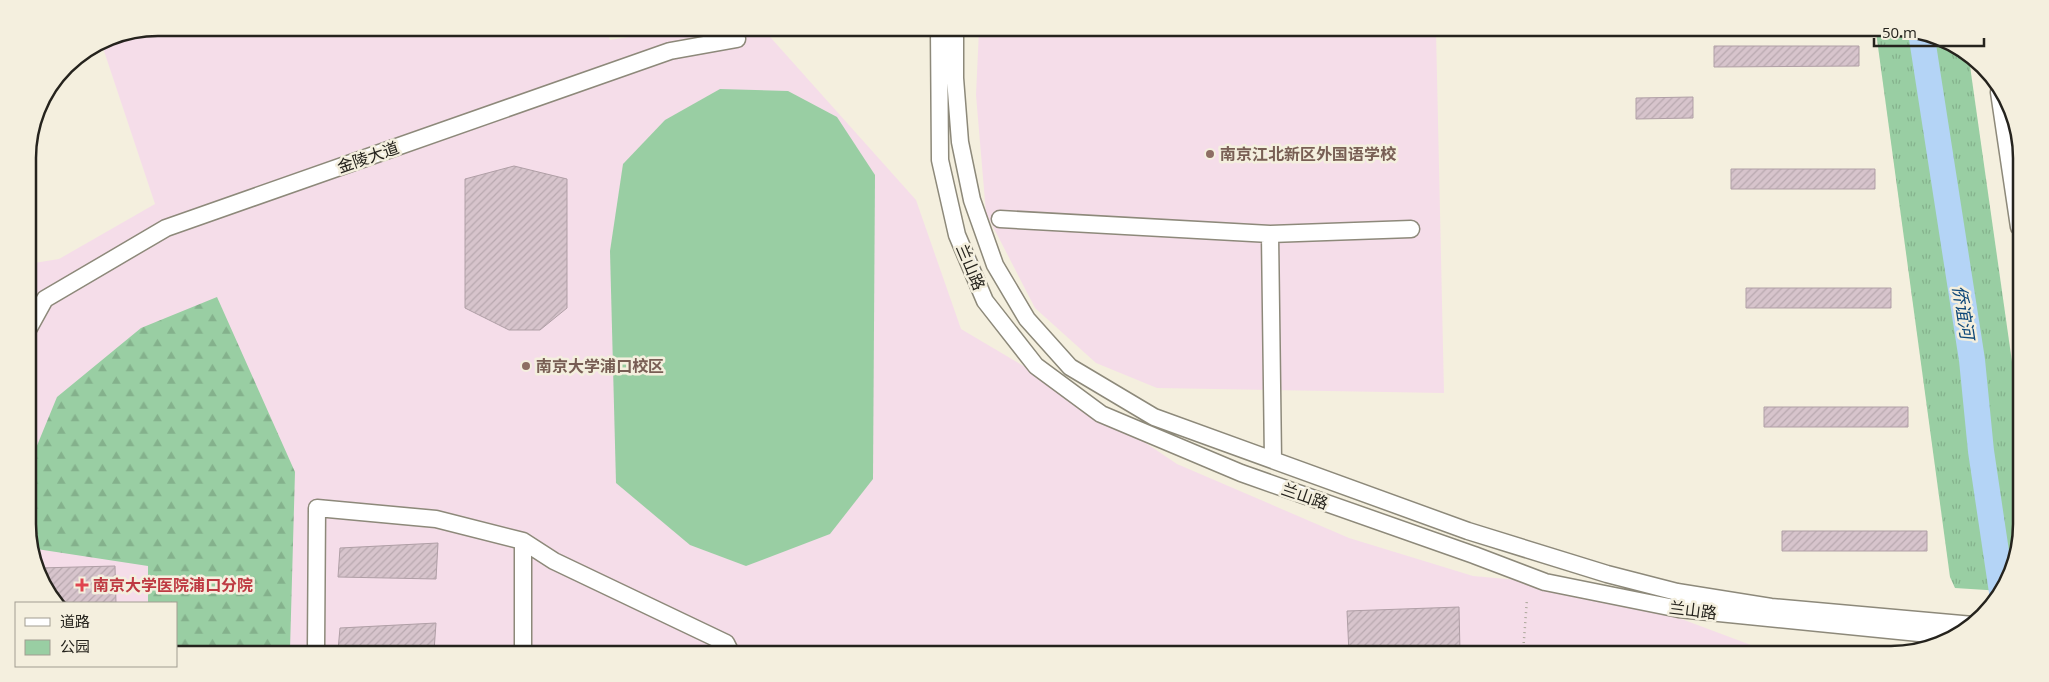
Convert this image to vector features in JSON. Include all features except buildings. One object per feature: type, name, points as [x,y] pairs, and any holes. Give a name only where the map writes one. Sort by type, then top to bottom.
[{"type":"street","name":"兰山路","points":[[938,37],[940,160],[957,235],[985,301],[1036,366],[1101,414],[1241,473],[1474,555],[1544,582],[1679,609],[1939,635]]},
{"type":"street","name":"兰山路","points":[[955,37],[955,78],[960,142],[972,200],[995,265],[1027,320],[1070,367],[1154,417],[1468,531],[1607,574],[1677,592],[1771,607],[1960,624]]},
{"type":"street","name":"金陵大道","points":[[37,314],[45,299],[166,228],[670,51],[737,39]]},
{"type":"street","points":[[2001,107],[2013,186]]},
{"type":"street","points":[[1000,219],[1270,234],[1411,228]]},
{"type":"street","points":[[1270,234],[1272,460]]},
{"type":"street","points":[[316,646],[317,508],[436,519],[522,541],[554,561],[726,643],[727,646]]},
{"type":"street","points":[[522,541],[522,646]]},
{"type":"path","points":[[1523,645],[1527,600]]},
{"type":"shaded area","name":"南京江北新区外国语学校","points":[[1436,36],[1444,393],[1157,388],[1096,363],[1035,308],[986,213],[976,95],[979,37]]},
{"type":"shaded area","name":"南京大学浦口校区","points":[[150,37],[609,37],[610,40],[631,37],[770,37],[916,200],[961,329],[1086,403],[1177,464],[1349,538],[1473,576],[1596,587],[1751,645],[178,646],[178,602],[65,602],[57,592],[43,563],[36,524],[37,263],[59,259],[155,204],[104,50],[127,40]]},
{"type":"green space","points":[[1877,36],[1907,37],[1922,40],[1952,53],[1970,66],[2013,369],[2013,524],[2009,555],[1993,590],[1955,588],[1950,577]]},
{"type":"green space","points":[[720,89],[788,91],[837,117],[875,175],[873,479],[830,534],[746,566],[690,545],[616,483],[610,251],[623,164],[665,120]]},
{"type":"green space","points":[[217,297],[295,472],[290,646],[178,646],[178,602],[148,602],[148,566],[39,549],[36,524],[36,448],[57,397],[141,328]]},
{"type":"waterway","name":"侨谊河","points":[[1922,40],[1972,360],[1981,451],[2000,578]]},
{"type":"place","name":"南京江北新区外国语学校","points":[[1210,154]]},
{"type":"place","name":"南京大学浦口校区","points":[[526,366]]},
{"type":"place","name":"南京大学医院浦口分院","points":[[82,585]]}]
